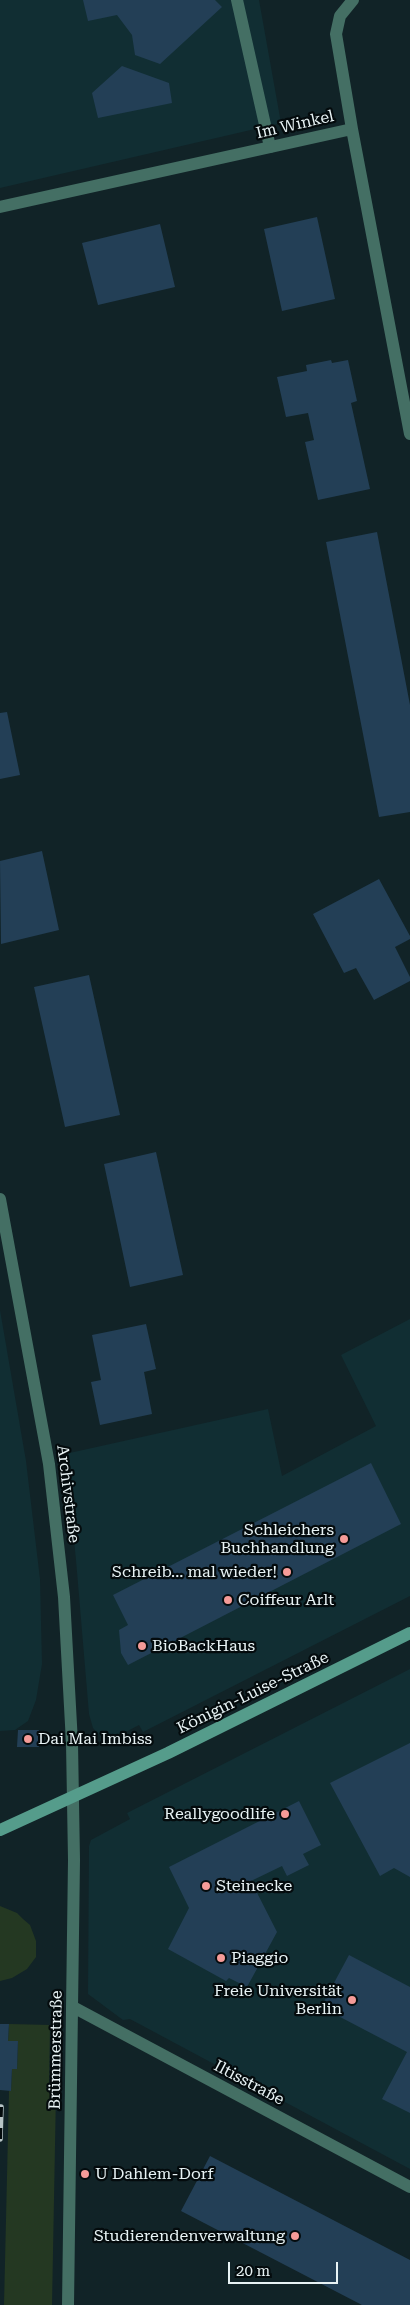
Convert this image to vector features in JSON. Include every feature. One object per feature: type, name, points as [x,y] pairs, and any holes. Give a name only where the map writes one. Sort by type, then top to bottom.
[{"type":"main road","name":"Königin-Luise-Straße","points":[[0,1830],[168,1753],[410,1633]]},
{"type":"street","points":[[237,0],[270,147]]},
{"type":"street","points":[[352,129],[336,34],[340,16],[353,0]]},
{"type":"street","name":"Im Winkel","points":[[0,206],[352,129],[410,434]]},
{"type":"street","name":"Archivstraße","points":[[0,1199],[49,1464],[64,1597],[74,1796]]},
{"type":"street","name":"Brümmerstraße","points":[[68,2305],[74,1796]]},
{"type":"street","name":"Iltisstraße","points":[[73,2007],[410,2187]]},
{"type":"shaded area","points":[[0,0],[259,0],[281,123],[0,188]]},
{"type":"shaded area","points":[[0,1310],[26,1461],[40,1579],[42,1664],[36,1700],[28,1721],[15,1730],[0,1731]]},
{"type":"shaded area","points":[[410,1319],[410,1596],[143,1732],[139,1725],[116,1737],[102,1738],[93,1728],[89,1714],[65,1454],[268,1409],[282,1476],[376,1426],[341,1355]]},
{"type":"shaded area","points":[[410,1669],[410,2169],[130,2019],[123,2020],[88,1994],[89,1846],[91,1840],[130,1819],[127,1813]]},
{"type":"green space","points":[[0,1906],[17,1913],[30,1925],[36,1941],[36,1957],[27,1969],[12,1978],[0,1981]]},
{"type":"green space","points":[[9,2024],[50,2025],[49,2092],[56,2092],[52,2305],[4,2305],[9,2091],[11,2090],[12,2069],[17,2069],[18,2041],[8,2041]]},
{"type":"building","points":[[83,0],[215,0],[222,7],[160,64],[135,55],[132,35],[117,15],[88,21]]},
{"type":"building","points":[[122,66],[169,83],[172,103],[98,118],[92,93]]},
{"type":"building","points":[[317,217],[335,299],[282,311],[264,229]]},
{"type":"building","points":[[160,224],[175,287],[98,305],[82,243]]},
{"type":"building","points":[[331,360],[332,363],[348,360],[357,401],[351,403],[370,489],[318,500],[305,442],[314,440],[308,413],[286,417],[277,377],[307,371],[306,365]]},
{"type":"building","points":[[377,532],[410,705],[410,812],[379,817],[326,542]]},
{"type":"building","points":[[7,712],[20,775],[0,779],[0,713]]},
{"type":"building","points":[[42,851],[59,930],[1,944],[0,861]]},
{"type":"building","points":[[379,879],[410,936],[410,939],[395,947],[410,977],[410,981],[374,1000],[356,968],[344,973],[313,914]]},
{"type":"building","points":[[89,975],[120,1115],[65,1127],[34,987]]},
{"type":"building","points":[[156,1152],[183,1275],[130,1287],[104,1164]]},
{"type":"building","points":[[146,1324],[156,1369],[144,1372],[152,1414],[100,1425],[91,1382],[101,1380],[92,1335]]},
{"type":"building","points":[[371,1463],[401,1524],[128,1665],[121,1653],[119,1630],[128,1625],[113,1595]]},
{"type":"building","name":"Dai Mai Imbiss","points":[[18,1730],[39,1730],[39,1747],[17,1747]]},
{"type":"building","points":[[410,1743],[410,1877],[394,1868],[380,1876],[330,1783]]},
{"type":"building","points":[[299,1801],[321,1845],[303,1854],[309,1865],[287,1876],[282,1866],[251,1881],[277,1932],[247,1987],[229,1978],[226,1981],[168,1949],[189,1908],[169,1867]]},
{"type":"building","points":[[349,1955],[410,1987],[410,2113],[382,2099],[407,2052],[321,2007]]},
{"type":"building","points":[[0,2024],[9,2024],[8,2041],[18,2041],[17,2069],[12,2069],[11,2091],[0,2090]]},
{"type":"building","name":"Studierendenverwaltung","points":[[210,2156],[410,2260],[410,2305],[362,2305],[181,2211]]},
{"type":"railway","points":[[0,2139],[1,2107]]},
{"type":"place","name":"Schleichers Buchhandlung","points":[[344,1539]]},
{"type":"place","name":"Schreib... mal wieder!","points":[[287,1572]]},
{"type":"place","name":"Coiffeur Arlt","points":[[228,1600]]},
{"type":"place","name":"BioBackHaus","points":[[142,1646]]},
{"type":"place","name":"Dai Mai Imbiss","points":[[28,1739]]},
{"type":"place","name":"Reallygoodlife","points":[[285,1814]]},
{"type":"place","name":"Steinecke","points":[[206,1886]]},
{"type":"place","name":"Piaggio","points":[[221,1958]]},
{"type":"place","name":"Freie Universität Berlin","points":[[352,2000]]},
{"type":"place","name":"U Dahlem-Dorf","points":[[85,2174]]},
{"type":"place","name":"Studierendenverwaltung","points":[[295,2236]]}]
